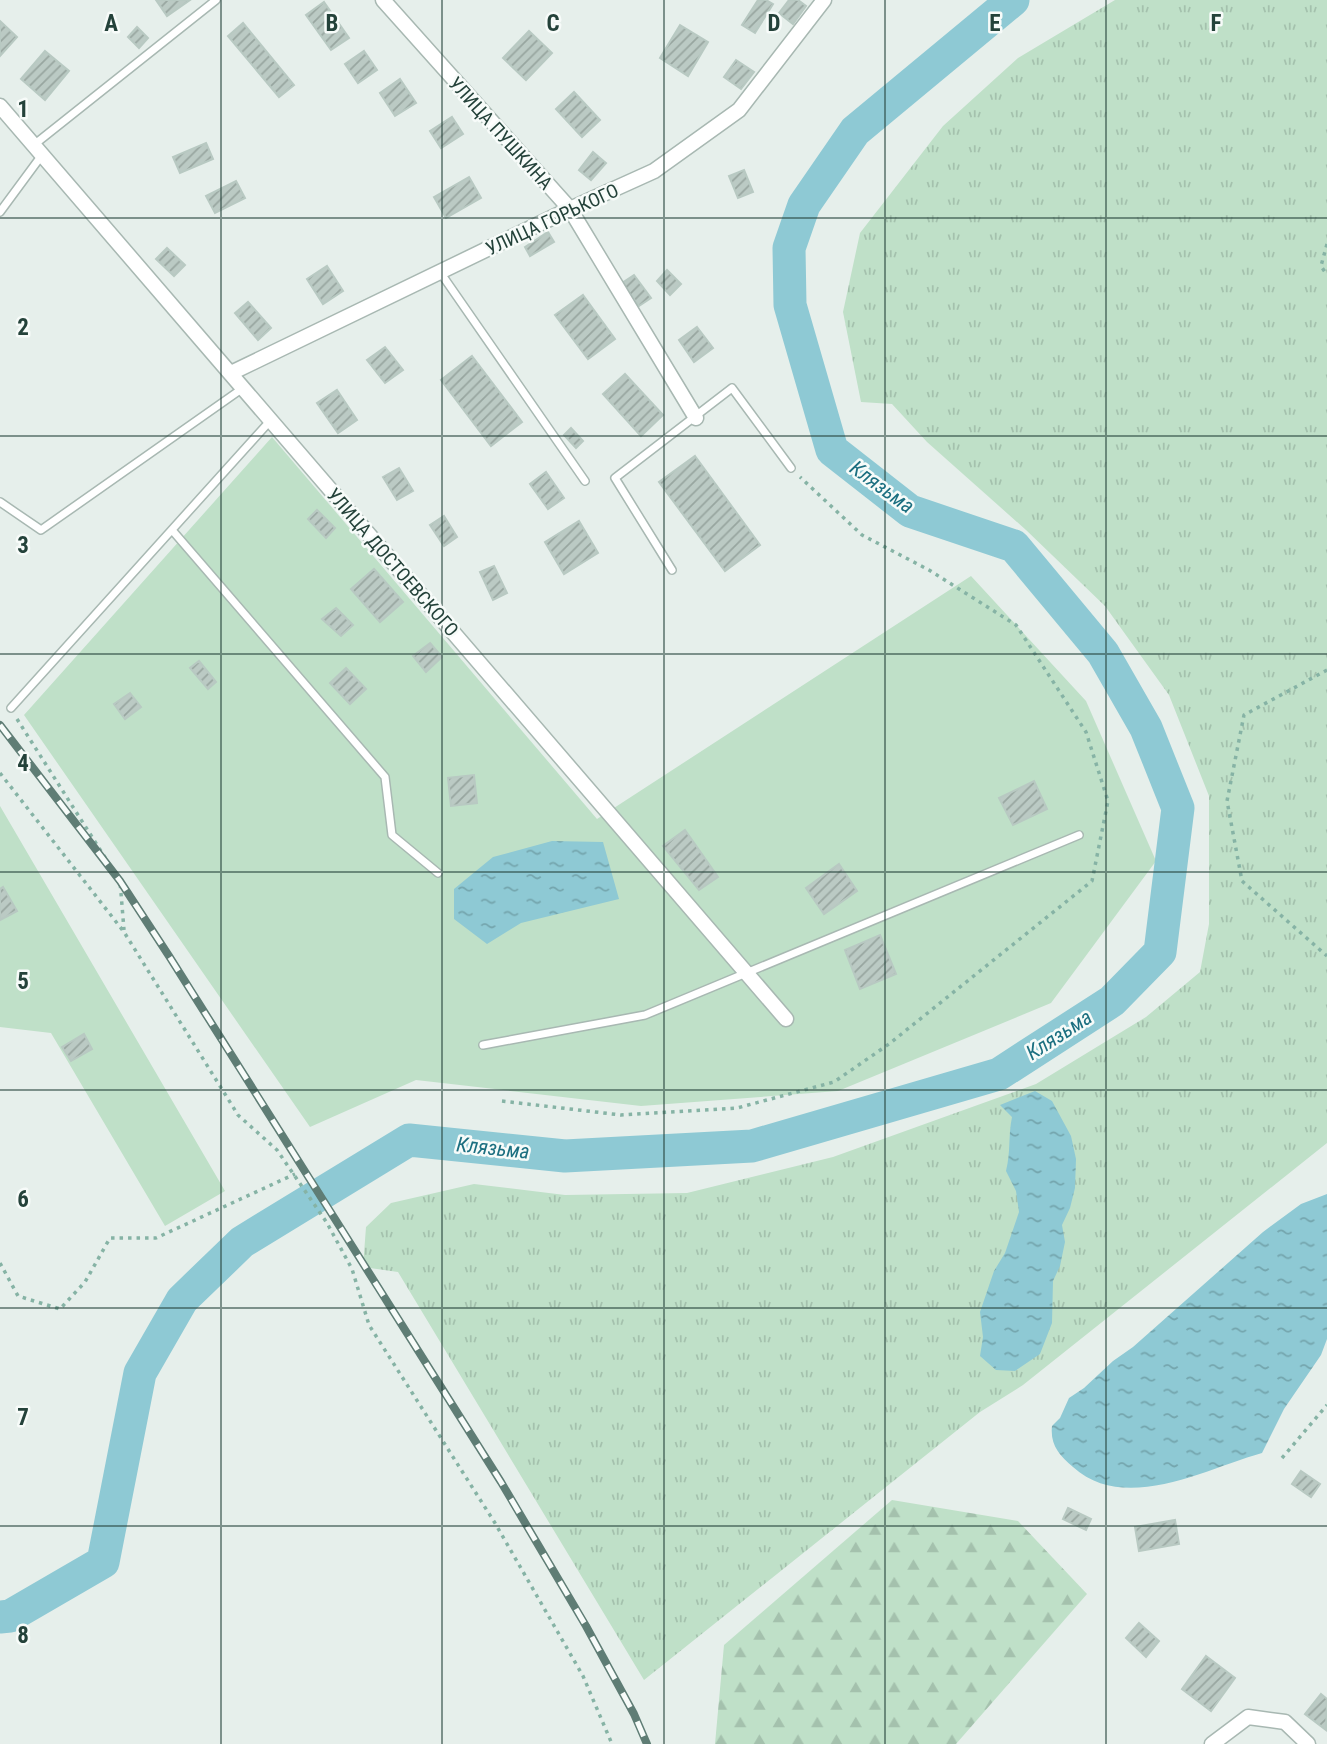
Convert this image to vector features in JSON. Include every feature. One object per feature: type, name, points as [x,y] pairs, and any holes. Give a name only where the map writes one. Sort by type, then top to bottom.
[{"type":"street","name":"УЛИЦА ПУШКИНА","points":[[383,0],[570,209],[696,418]]},
{"type":"street","name":"УЛИЦА ГОРЬКОГО","points":[[231,373],[570,209],[654,172],[739,110],[824,0]]},
{"type":"street","name":"УЛИЦА ДОСТОЕВСКОГО","points":[[0,106],[786,1019]]},
{"type":"street","points":[[1212,1744],[1248,1717],[1285,1722],[1308,1744]]},
{"type":"lane","points":[[0,212],[39,149],[216,0]]},
{"type":"lane","points":[[440,272],[585,481]]},
{"type":"lane","points":[[0,502],[41,530],[243,388]]},
{"type":"lane","points":[[672,570],[615,478],[732,388],[791,468]]},
{"type":"lane","points":[[11,708],[271,420]]},
{"type":"lane","points":[[172,530],[385,777],[392,835],[438,873]]},
{"type":"lane","points":[[483,1045],[645,1015],[1079,835]]},
{"type":"path","points":[[1327,244],[1321,266],[1327,275]]},
{"type":"path","points":[[502,1101],[634,1115],[737,1108],[834,1082],[889,1044],[1092,881],[1108,801],[1086,732],[1016,625],[929,570],[862,535],[791,468]]},
{"type":"path","points":[[1327,670],[1244,715],[1227,801],[1242,881],[1327,957]]},
{"type":"path","points":[[11,708],[120,881],[124,932]]},
{"type":"path","points":[[0,773],[124,932],[238,1115],[278,1150],[327,1223],[352,1269],[369,1325],[495,1523],[583,1676],[612,1744]]},
{"type":"path","points":[[0,1263],[18,1296],[60,1309],[85,1282],[110,1238],[156,1238],[295,1174]]},
{"type":"path","points":[[1282,1458],[1327,1405]]},
{"type":"green space","points":[[1115,0],[1327,0],[1327,1143],[1023,1385],[980,1412],[644,1680],[398,1272],[363,1267],[366,1227],[391,1203],[474,1184],[565,1195],[687,1193],[833,1157],[1036,1084],[1146,1017],[1200,972],[1209,924],[1209,796],[1169,695],[1105,606],[1026,530],[927,442],[892,404],[861,402],[843,312],[860,233],[943,126],[1018,58]]},
{"type":"green space","points":[[272,437],[597,819],[971,576],[1086,701],[1156,861],[1051,1003],[838,1091],[641,1106],[416,1080],[310,1127],[24,715]]},
{"type":"green space","points":[[0,806],[225,1191],[165,1226],[51,1033],[0,1027]]},
{"type":"green space","points":[[892,1500],[1018,1521],[1087,1594],[956,1744],[715,1744],[724,1645]]},
{"type":"water","points":[[552,841],[603,842],[619,899],[521,923],[487,944],[454,919],[454,889],[493,857]]},
{"type":"water","points":[[1035,1091],[1052,1101],[1071,1136],[1076,1159],[1075,1188],[1062,1225],[1065,1242],[1060,1266],[1053,1281],[1052,1323],[1040,1354],[1015,1371],[996,1370],[980,1356],[983,1337],[980,1312],[1019,1212],[1016,1191],[1006,1171],[1012,1117],[1000,1105]]},
{"type":"water","points":[[1327,1194],[1327,1339],[1321,1355],[1284,1409],[1262,1453],[1191,1477],[1141,1487],[1116,1487],[1094,1481],[1073,1467],[1056,1449],[1052,1433],[1052,1426],[1060,1418],[1069,1398],[1133,1347],[1263,1232],[1301,1204]]},
{"type":"building","points":[[156,0],[190,0],[167,16]]},
{"type":"building","points":[[758,0],[773,4],[755,33],[742,25]]},
{"type":"building","points":[[789,0],[798,0],[806,6],[793,24],[779,13]]},
{"type":"building","points":[[324,2],[349,38],[331,50],[306,15]]},
{"type":"building","points":[[0,21],[17,37],[0,56]]},
{"type":"building","points":[[243,23],[294,85],[279,97],[228,36]]},
{"type":"building","points":[[680,25],[708,42],[688,76],[660,58]]},
{"type":"building","points":[[137,27],[148,38],[139,48],[128,37]]},
{"type":"building","points":[[529,31],[552,53],[526,80],[503,58]]},
{"type":"building","points":[[45,51],[69,71],[45,100],[21,79]]},
{"type":"building","points":[[364,51],[377,70],[358,83],[345,64]]},
{"type":"building","points":[[736,60],[754,72],[741,89],[724,77]]},
{"type":"building","points":[[400,79],[416,103],[395,116],[380,93]]},
{"type":"building","points":[[574,92],[600,120],[582,137],[556,109]]},
{"type":"building","points":[[452,117],[463,134],[441,148],[430,131]]},
{"type":"building","points":[[206,143],[213,159],[180,173],[173,157]]},
{"type":"building","points":[[593,152],[606,163],[591,180],[579,170]]},
{"type":"building","points":[[744,170],[753,192],[738,198],[729,176]]},
{"type":"building","points":[[469,177],[481,198],[446,218],[434,197]]},
{"type":"building","points":[[236,181],[245,198],[215,213],[206,196]]},
{"type":"building","points":[[548,232],[554,242],[530,256],[525,247]]},
{"type":"building","points":[[167,248],[185,265],[174,276],[156,259]]},
{"type":"building","points":[[327,266],[343,291],[323,304],[307,279]]},
{"type":"building","points":[[667,270],[681,284],[670,295],[657,281]]},
{"type":"building","points":[[634,275],[651,298],[639,306],[622,283]]},
{"type":"building","points":[[583,295],[615,339],[588,359],[555,315]]},
{"type":"building","points":[[248,302],[271,328],[258,340],[235,313]]},
{"type":"building","points":[[697,327],[713,348],[694,362],[679,340]]},
{"type":"building","points":[[385,347],[403,370],[385,383],[367,360]]},
{"type":"building","points":[[472,356],[522,422],[491,446],[441,380]]},
{"type":"building","points":[[625,374],[663,415],[641,436],[603,394]]},
{"type":"building","points":[[337,390],[357,420],[338,433],[317,403]]},
{"type":"building","points":[[571,428],[583,441],[576,448],[564,435]]},
{"type":"building","points":[[695,456],[760,545],[725,571],[659,482]]},
{"type":"building","points":[[399,468],[413,491],[397,500],[383,477]]},
{"type":"building","points":[[546,472],[564,498],[548,509],[530,484]]},
{"type":"building","points":[[317,510],[335,528],[326,538],[308,519]]},
{"type":"building","points":[[444,516],[457,537],[444,546],[430,525]]},
{"type":"building","points":[[579,521],[598,553],[564,574],[545,542]]},
{"type":"building","points":[[494,566],[507,593],[493,600],[480,572]]},
{"type":"building","points":[[374,569],[403,602],[380,622],[351,589]]},
{"type":"building","points":[[336,608],[353,625],[341,636],[322,619]]},
{"type":"building","points":[[430,643],[442,657],[426,672],[413,656]]},
{"type":"building","points":[[199,661],[216,682],[208,689],[190,668]]},
{"type":"building","points":[[346,668],[366,689],[350,704],[330,683]]},
{"type":"building","points":[[130,693],[141,707],[125,719],[114,704]]},
{"type":"building","points":[[474,775],[477,803],[451,806],[448,778]]},
{"type":"building","points":[[1034,781],[1047,809],[1013,825],[999,798]]},
{"type":"building","points":[[685,830],[718,877],[699,890],[663,846]]},
{"type":"building","points":[[839,864],[857,891],[824,914],[806,888]]},
{"type":"building","points":[[3,887],[17,911],[0,920],[0,889]]},
{"type":"building","points":[[880,935],[896,974],[860,989],[845,950]]},
{"type":"building","points":[[84,1034],[92,1049],[71,1061],[62,1047]]},
{"type":"building","points":[[1301,1471],[1320,1484],[1311,1497],[1292,1484]]},
{"type":"building","points":[[1068,1508],[1091,1519],[1086,1530],[1063,1519]]},
{"type":"building","points":[[1175,1520],[1179,1544],[1139,1551],[1135,1527]]},
{"type":"building","points":[[1139,1623],[1159,1641],[1146,1657],[1126,1638]]},
{"type":"building","points":[[1206,1656],[1235,1678],[1211,1711],[1182,1689]]},
{"type":"building","points":[[1321,1694],[1327,1699],[1326,1730],[1305,1714]]},
{"type":"waterway","name":"Клязьма","points":[[0,1617],[10,1616],[103,1562],[140,1373],[182,1300],[242,1242],[409,1140],[565,1156],[752,1146],[999,1074],[1112,1001],[1160,952],[1178,808],[1146,728],[1103,653],[1014,546],[910,511],[832,450],[790,305],[789,248],[804,205],[855,131],[1013,0]]},
{"type":"railway","points":[[0,725],[120,881],[169,956],[501,1482],[586,1626],[634,1714],[647,1744]]}]
